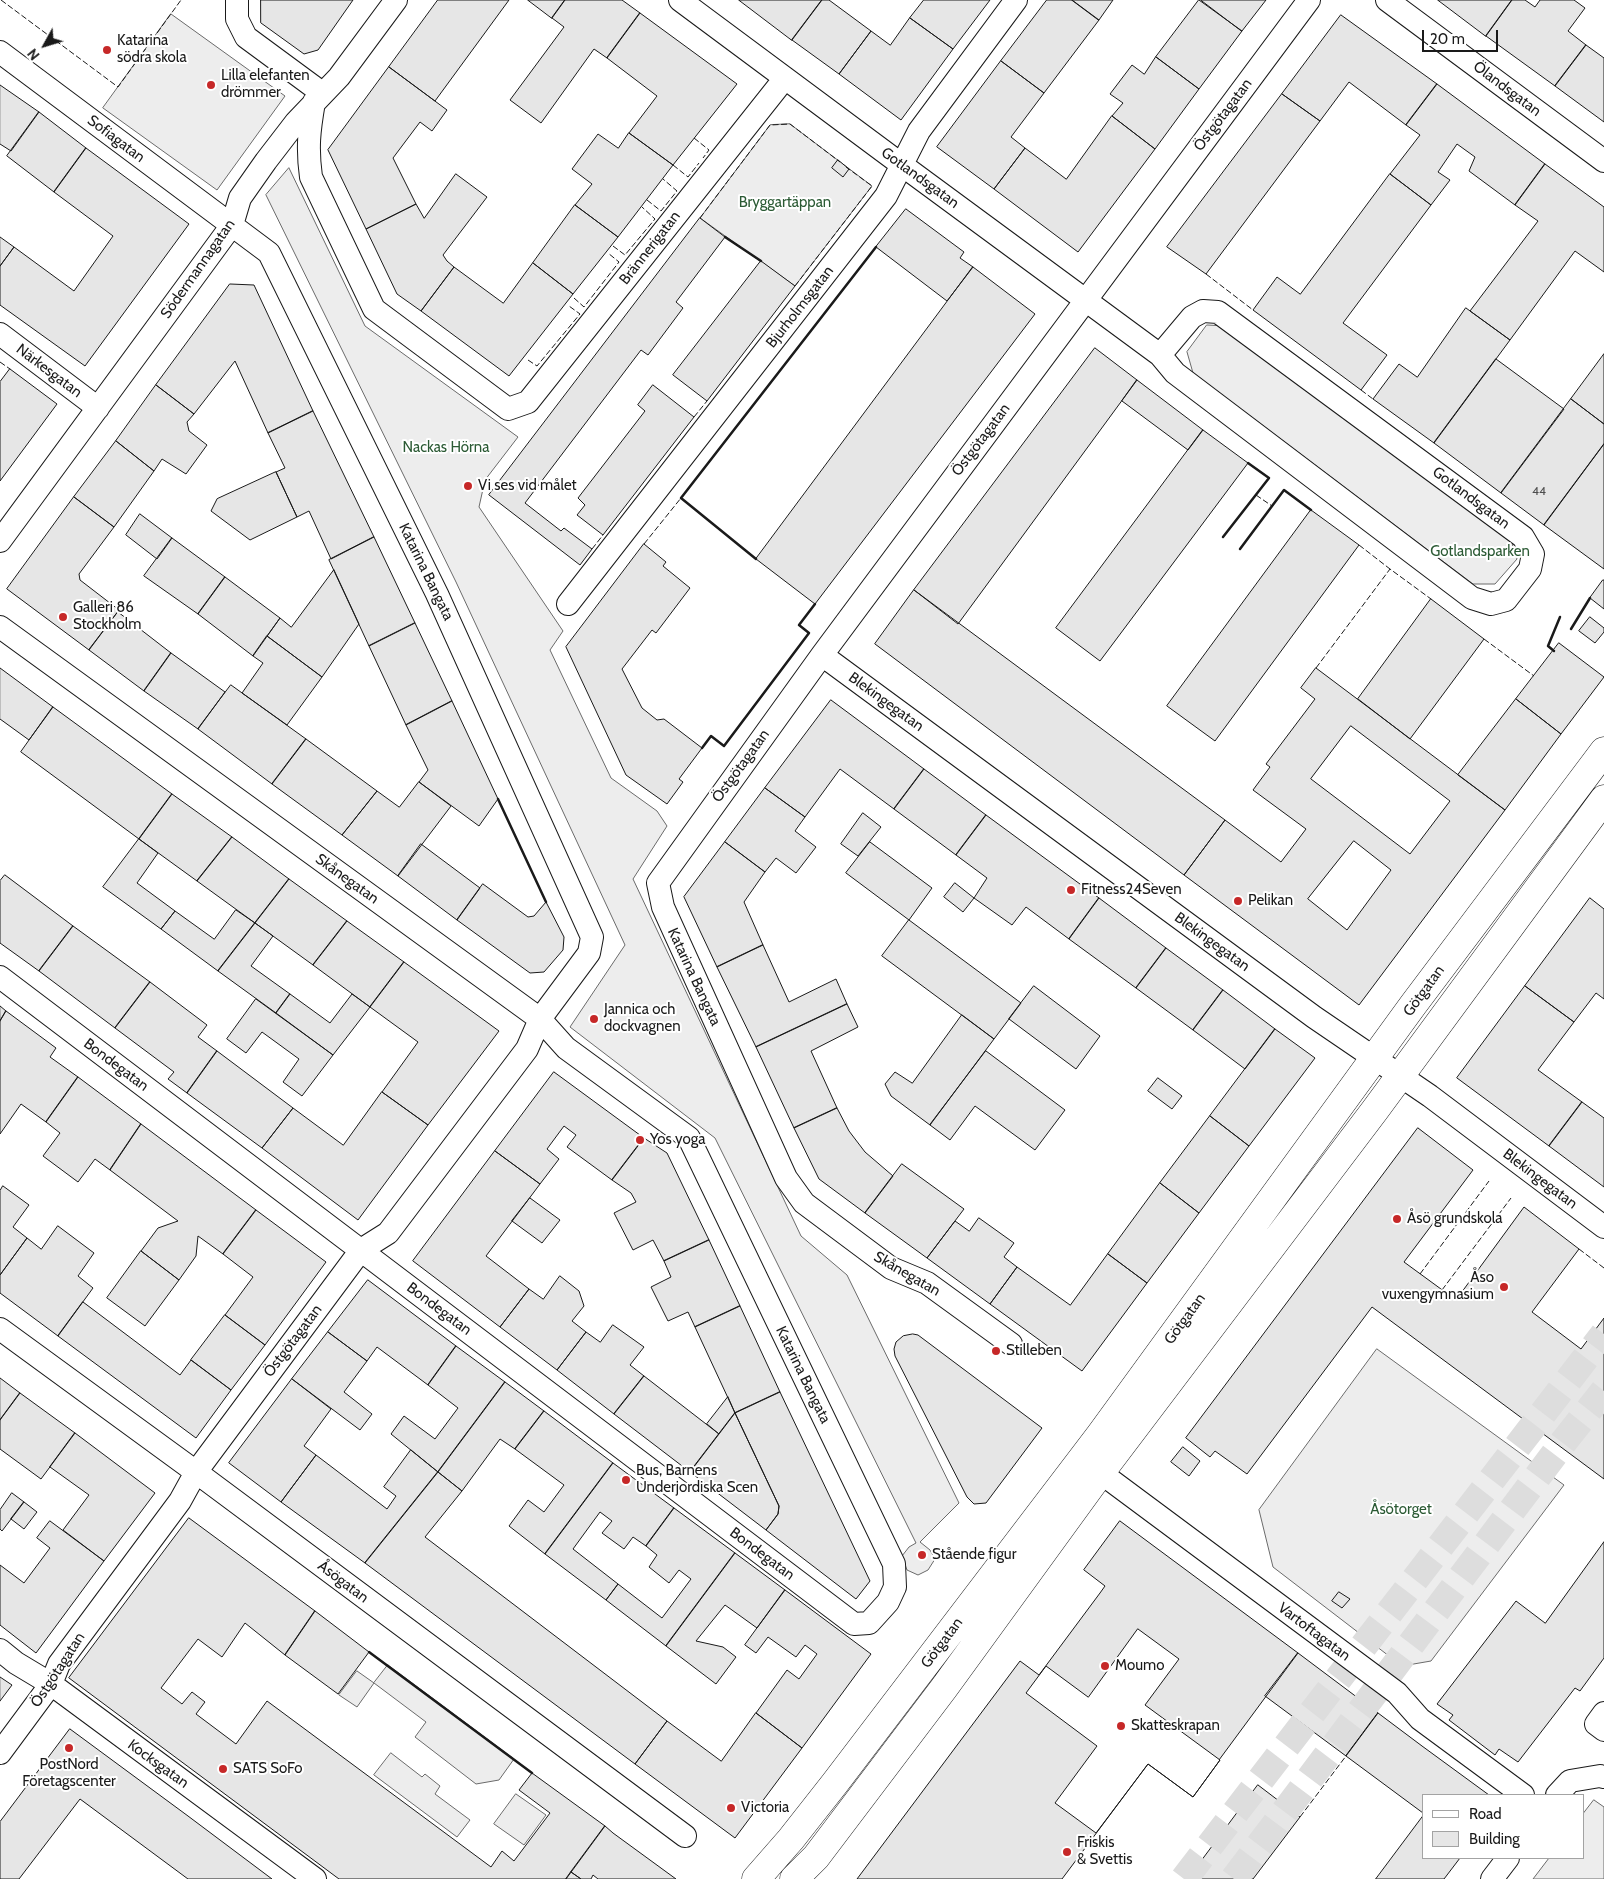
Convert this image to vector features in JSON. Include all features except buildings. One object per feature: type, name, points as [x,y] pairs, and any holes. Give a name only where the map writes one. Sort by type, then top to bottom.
[{"type":"street","points":[[237,0],[238,19],[246,38],[318,98]]},
{"type":"street","name":"Södermannagatan","points":[[0,540],[232,225],[240,198],[271,154],[296,122],[339,76],[396,0]]},
{"type":"street","name":"Gotlandsgatan","points":[[680,0],[1160,355],[1175,373],[1472,598],[1491,604],[1506,600],[1530,569],[1533,554],[1523,537],[1218,312],[1203,311],[1192,317],[1160,355]]},
{"type":"street","name":"Bjurholmsgatan","points":[[568,604],[886,196],[919,131],[1016,0]]},
{"type":"street","name":"Östgötagatan","points":[[658,883],[822,655],[1309,0]]},
{"type":"street","name":"Ölandsgatan","points":[[1387,0],[1604,161]]},
{"type":"street","name":"Sofiagatan","points":[[0,52],[232,225]]},
{"type":"street","name":"Brännerigatan","points":[[318,98],[308,138],[311,177],[374,309],[508,409],[528,402],[785,78]]},
{"type":"street","name":"Katarina Bangata","points":[[232,225],[269,253],[437,594],[592,937]]},
{"type":"street","name":"Närkesgatan","points":[[0,334],[98,408]]},
{"type":"street","name":"Skånegatan","points":[[0,627],[540,1019],[566,1048],[689,1138]]},
{"type":"street","name":"Blekingegatan","points":[[822,655],[1314,1018],[1430,1096],[1604,1227]]},
{"type":"street","name":"Götgatan","points":[[756,1879],[835,1783],[1100,1435],[1424,991],[1604,751]]},
{"type":"street","name":"Götgatan","points":[[794,1879],[816,1857],[916,1725],[1101,1473],[1400,1076],[1604,799]]},
{"type":"street","name":"Katarina Bangata","points":[[658,883],[662,906],[786,1178]]},
{"type":"street","name":"Östgötagatan","points":[[0,1753],[51,1684],[59,1664],[180,1501],[196,1472],[361,1250],[388,1233],[527,1049],[540,1019],[589,953],[592,937]]},
{"type":"street","name":"Bondegatan","points":[[0,977],[854,1624],[869,1623],[879,1613]]},
{"type":"street","name":"Katarina Bangata","points":[[689,1138],[894,1564],[895,1587],[888,1602],[879,1613]]},
{"type":"street","name":"Skånegatan","points":[[786,1178],[804,1202],[891,1268],[928,1283],[1011,1344]]},
{"type":"street","name":"Åsögatan","points":[[0,1329],[196,1472],[685,1836]]},
{"type":"street","name":"Vartoftagatan","points":[[1101,1473],[1397,1694],[1420,1719],[1522,1794]]},
{"type":"street","name":"Kocksgatan","points":[[0,1650],[16,1663],[51,1684],[315,1879]]},
{"type":"street","points":[[1558,1794],[1570,1781],[1595,1777]]},
{"type":"street","points":[[1492,1879],[1507,1859]]},
{"type":"shaded area","points":[[171,14],[285,96],[217,190],[103,108]]},
{"type":"shaded area","name":"Bryggartäppan","points":[[790,124],[872,186],[795,286],[700,218],[770,125]]},
{"type":"shaded area","points":[[289,168],[365,326],[518,437],[485,480],[479,507],[563,631],[550,650],[611,778],[657,811],[667,826],[633,879],[801,1236],[847,1275],[959,1503],[920,1542],[930,1550],[935,1559],[928,1570],[918,1575],[907,1570],[902,1556],[909,1547],[916,1543],[715,1138],[570,1027],[625,945],[456,582],[266,195]]},
{"type":"shaded area","name":"Gotlandsparken","points":[[1207,325],[1227,326],[1510,537],[1517,559],[1495,584],[1473,584],[1193,373],[1187,352]]},
{"type":"shaded area","name":"Åsötorget","points":[[1377,1349],[1564,1485],[1431,1661],[1402,1666],[1273,1567],[1259,1510]]},
{"type":"shaded area","points":[[388,1665],[514,1759],[499,1780],[476,1784],[415,1737],[426,1722],[374,1683]]},
{"type":"shaded area","points":[[357,1671],[374,1683],[357,1707],[339,1695]]},
{"type":"shaded area","points":[[391,1753],[422,1777],[425,1774],[440,1786],[435,1794],[470,1820],[457,1837],[374,1775]]},
{"type":"shaded area","points":[[516,1794],[546,1815],[524,1845],[494,1824]]},
{"type":"shaded area","points":[[1594,1800],[1604,1807],[1604,1879],[1533,1879],[1548,1859],[1584,1859],[1584,1813]]},
{"type":"tunnel","points":[[1184,1879],[1604,1334]]},
{"type":"tunnel","points":[[1234,1879],[1604,1391]]},
{"type":"fence","points":[[1,0],[118,87],[181,0]]},
{"type":"fence","points":[[700,218],[770,125],[790,124],[840,162]]},
{"type":"fence","points":[[694,138],[709,150],[703,158]]},
{"type":"fence","points":[[673,165],[688,177],[699,163]]},
{"type":"fence","points":[[795,286],[872,186],[846,167]]},
{"type":"fence","points":[[647,200],[661,211],[677,191],[663,179]]},
{"type":"fence","points":[[613,246],[625,255],[655,219],[642,207]]},
{"type":"fence","points":[[574,298],[584,307],[619,262],[608,253]]},
{"type":"fence","points":[[1206,274],[1253,310]]},
{"type":"fence","points":[[528,360],[537,366],[580,314],[569,306]]},
{"type":"fence","points":[[0,362],[10,369]]},
{"type":"fence","points":[[1361,390],[1373,399]]},
{"type":"fence","points":[[694,417],[707,401]]},
{"type":"fence","points":[[1256,495],[1272,506]]},
{"type":"fence","points":[[644,544],[681,498]]},
{"type":"fence","points":[[592,549],[603,535]]},
{"type":"fence","points":[[1359,545],[1390,569]]},
{"type":"fence","points":[[1316,668],[1390,569],[1431,599]]},
{"type":"fence","points":[[1484,639],[1534,676]]},
{"type":"fence","points":[[1420,1274],[1489,1181]]},
{"type":"fence","points":[[1442,1290],[1511,1198]]},
{"type":"fence","points":[[1579,1249],[1604,1268]]},
{"type":"fence","points":[[1300,1817],[1346,1756]]},
{"type":"wall","points":[[725,237],[761,261]]},
{"type":"wall","points":[[756,559],[681,498],[876,247]]},
{"type":"wall","points":[[1223,537],[1269,478],[1248,463]]},
{"type":"wall","points":[[1240,549],[1284,490],[1311,510]]},
{"type":"wall","points":[[1571,629],[1590,598]]},
{"type":"wall","points":[[702,748],[711,736],[724,746],[809,633],[799,625],[815,604]]},
{"type":"wall","points":[[1554,651],[1548,646],[1560,617]]},
{"type":"wall","points":[[498,799],[546,902]]},
{"type":"wall","points":[[369,1652],[532,1773]]},
{"type":"place","name":"Katarina södra skola","points":[[107,50]]},
{"type":"place","name":"Lilla elefanten drömmer","points":[[211,85]]},
{"type":"place","name":"Vi ses vid målet","points":[[468,486]]},
{"type":"place","name":"Galleri 86 Stockholm","points":[[63,617]]},
{"type":"place","name":"Fitness24Seven","points":[[1071,890]]},
{"type":"place","name":"Pelikan","points":[[1238,901]]},
{"type":"place","name":"Jannica och dockvagnen","points":[[594,1019]]},
{"type":"place","name":"Yos yoga","points":[[640,1140]]},
{"type":"place","name":"Åsö grundskola","points":[[1397,1219]]},
{"type":"place","name":"Åso vuxengymnasium","points":[[1504,1287]]},
{"type":"place","name":"Stilleben","points":[[996,1351]]},
{"type":"place","name":"Bus, Barnens Underjordiska Scen","points":[[626,1480]]},
{"type":"place","name":"Stående figur","points":[[922,1555]]},
{"type":"place","name":"Moumo","points":[[1105,1666]]},
{"type":"place","name":"Skatteskrapan","points":[[1121,1726]]},
{"type":"place","name":"PostNord Företagscenter","points":[[69,1748]]},
{"type":"place","name":"SATS SoFo","points":[[223,1769]]},
{"type":"place","name":"Victoria","points":[[731,1808]]},
{"type":"place","name":"Friskis & Svettis","points":[[1067,1852]]},
{"type":"park label","name":"Nackas Hörna","points":[[446,448]]}]
